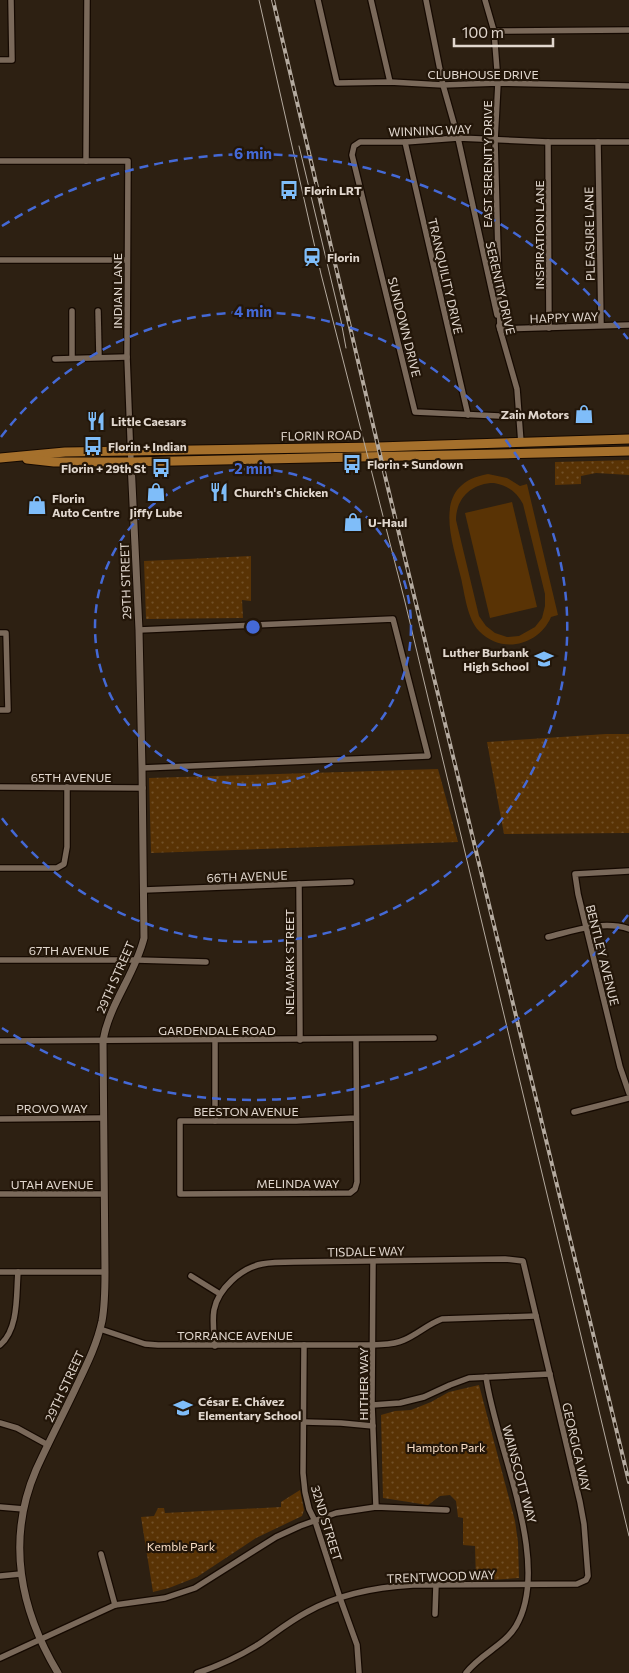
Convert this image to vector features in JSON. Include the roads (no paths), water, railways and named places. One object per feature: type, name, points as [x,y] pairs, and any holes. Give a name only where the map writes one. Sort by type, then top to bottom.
[{"type":"main road","name":"FLORIN ROAD","points":[[0,458],[54,452],[521,443],[629,439]]},
{"type":"main road","points":[[509,454],[521,443]]},
{"type":"main road","name":"FLORIN ROAD","points":[[13,457],[54,462],[131,462],[629,451]]},
{"type":"street","points":[[3,60],[12,60],[11,0]]},
{"type":"street","points":[[0,161],[86,161],[87,0]]},
{"type":"street","name":"CLUBHOUSE DRIVE","points":[[318,0],[337,83],[390,82],[443,85],[498,83],[629,86]]},
{"type":"street","points":[[371,0],[390,82]]},
{"type":"street","name":"SERENITY DRIVE","points":[[426,0],[443,85],[458,138],[500,328],[517,389],[521,443]]},
{"type":"street","name":"EAST SERENITY DRIVE","points":[[485,0],[494,30],[498,83],[495,140],[500,328]]},
{"type":"street","points":[[494,30],[629,30]]},
{"type":"street","name":"WINNING WAY","points":[[354,146],[360,142],[405,142],[458,138],[548,142],[629,142]]},
{"type":"street","name":"TRANQUILITY DRIVE","points":[[405,142],[468,415]]},
{"type":"street","name":"INSPIRATION LANE","points":[[548,142],[550,328]]},
{"type":"street","name":"PLEASURE LANE","points":[[598,142],[601,326]]},
{"type":"street","name":"SUNDOWN DRIVE","points":[[354,146],[352,155],[415,412],[518,417]]},
{"type":"street","name":"INDIAN LANE","points":[[86,161],[128,161],[127,357],[131,462]]},
{"type":"street","points":[[0,260],[127,260]]},
{"type":"street","points":[[72,311],[72,358]]},
{"type":"street","points":[[98,311],[99,358]]},
{"type":"street","name":"HAPPY WAY","points":[[500,328],[629,325]]},
{"type":"street","points":[[54,359],[127,357]]},
{"type":"street","name":"29TH STREET","points":[[58,1673],[39,1640],[26,1604],[21,1574],[20,1542],[24,1509],[36,1471],[89,1360],[100,1329],[104,1309],[105,1272],[104,1041],[109,1016],[137,960],[144,938],[139,630],[131,462]]},
{"type":"street","points":[[139,630],[393,619],[428,756],[142,768]]},
{"type":"street","points":[[0,633],[6,633],[8,710],[0,710]]},
{"type":"street","name":"65TH AVENUE","points":[[0,787],[143,788]]},
{"type":"street","points":[[0,868],[58,868],[64,864],[67,847],[67,787]]},
{"type":"street","name":"BENTLEY AVENUE","points":[[629,871],[575,874],[578,894],[620,1067],[629,1094]]},
{"type":"street","name":"66TH AVENUE","points":[[144,890],[351,882]]},
{"type":"street","name":"NELMARK STREET","points":[[299,884],[300,1040]]},
{"type":"street","points":[[548,937],[587,928],[612,926],[629,929]]},
{"type":"street","name":"67TH AVENUE","points":[[0,960],[206,962]]},
{"type":"street","name":"GARDENDALE ROAD","points":[[0,1041],[434,1038]]},
{"type":"street","name":"MELINDA WAY","points":[[180,1194],[350,1193],[355,1189],[357,1182],[356,1039]]},
{"type":"street","points":[[215,1040],[215,1121]]},
{"type":"street","points":[[574,1112],[629,1098]]},
{"type":"street","name":"PROVO WAY","points":[[0,1118],[104,1118]]},
{"type":"street","name":"BEESTON AVENUE","points":[[180,1194],[180,1121],[296,1121],[356,1118]]},
{"type":"street","name":"UTAH AVENUE","points":[[0,1194],[104,1194]]},
{"type":"street","name":"TISDALE WAY","points":[[215,1346],[213,1319],[216,1301],[230,1281],[261,1264],[505,1259],[522,1261]]},
{"type":"street","name":"GEORGICA WAY","points":[[522,1261],[580,1502],[584,1524],[588,1576],[586,1580],[578,1584],[527,1584]]},
{"type":"street","name":"HITHER WAY","points":[[373,1262],[372,1405],[376,1507]]},
{"type":"street","points":[[0,1272],[105,1272]]},
{"type":"street","points":[[0,1345],[8,1336],[14,1318],[18,1272]]},
{"type":"street","points":[[191,1276],[220,1294]]},
{"type":"street","name":"TORRANCE AVENUE","points":[[100,1329],[145,1344],[215,1346],[373,1345],[402,1341],[442,1319],[536,1316]]},
{"type":"street","name":"32ND STREET","points":[[304,1345],[303,1473],[305,1492],[309,1509],[315,1521],[357,1644],[358,1673]]},
{"type":"street","points":[[372,1405],[408,1401],[424,1397],[470,1378],[550,1374]]},
{"type":"street","name":"WAINSCOTT WAY","points":[[466,1673],[479,1659],[500,1644],[515,1627],[525,1603],[527,1584],[526,1540],[522,1516],[491,1403],[486,1377]]},
{"type":"street","points":[[304,1422],[373,1426]]},
{"type":"street","points":[[0,1423],[23,1430],[48,1445]]},
{"type":"street","points":[[0,1507],[24,1509]]},
{"type":"street","points":[[0,1658],[115,1605],[165,1598],[195,1588],[276,1537],[315,1521],[347,1511],[376,1507],[447,1510]]},
{"type":"street","points":[[101,1554],[115,1605]]},
{"type":"street","points":[[0,1576],[21,1574]]},
{"type":"street","name":"TRENTWOOD WAY","points":[[197,1673],[242,1654],[306,1612],[340,1598],[394,1586],[527,1584]]},
{"type":"street","points":[[436,1585],[436,1614]]},
{"type":"tram line","points":[[259,0],[321,274],[405,602],[629,1536]]},
{"type":"tram line","points":[[299,146],[346,348]]},
{"type":"railway","points":[[273,0],[386,480],[629,1482]]},
{"type":"place","name":"Florin LRT","points":[[289,190]]},
{"type":"place","name":"Florin","points":[[312,257]]},
{"type":"place","name":"Zain Motors","points":[[584,414]]},
{"type":"place","name":"Little Caesars","points":[[96,421]]},
{"type":"place","name":"Florin + Indian","points":[[93,446]]},
{"type":"place","name":"Florin + Sundown","points":[[352,464]]},
{"type":"place","name":"Florin + 29th St","points":[[161,468]]},
{"type":"place","name":"Jiffy Lube","points":[[156,492]]},
{"type":"place","name":"Church's Chicken","points":[[219,492]]},
{"type":"place","name":"Florin Auto Centre","points":[[37,505]]},
{"type":"place","name":"U-Haul","points":[[353,522]]},
{"type":"place","name":"Luther Burbank High School","points":[[544,659]]},
{"type":"place","name":"César E. Chávez Elementary School","points":[[183,1408]]},
{"type":"park label","name":"Hampton Park","points":[[446,1447]]},
{"type":"park label","name":"Kemble Park","points":[[181,1546]]}]
